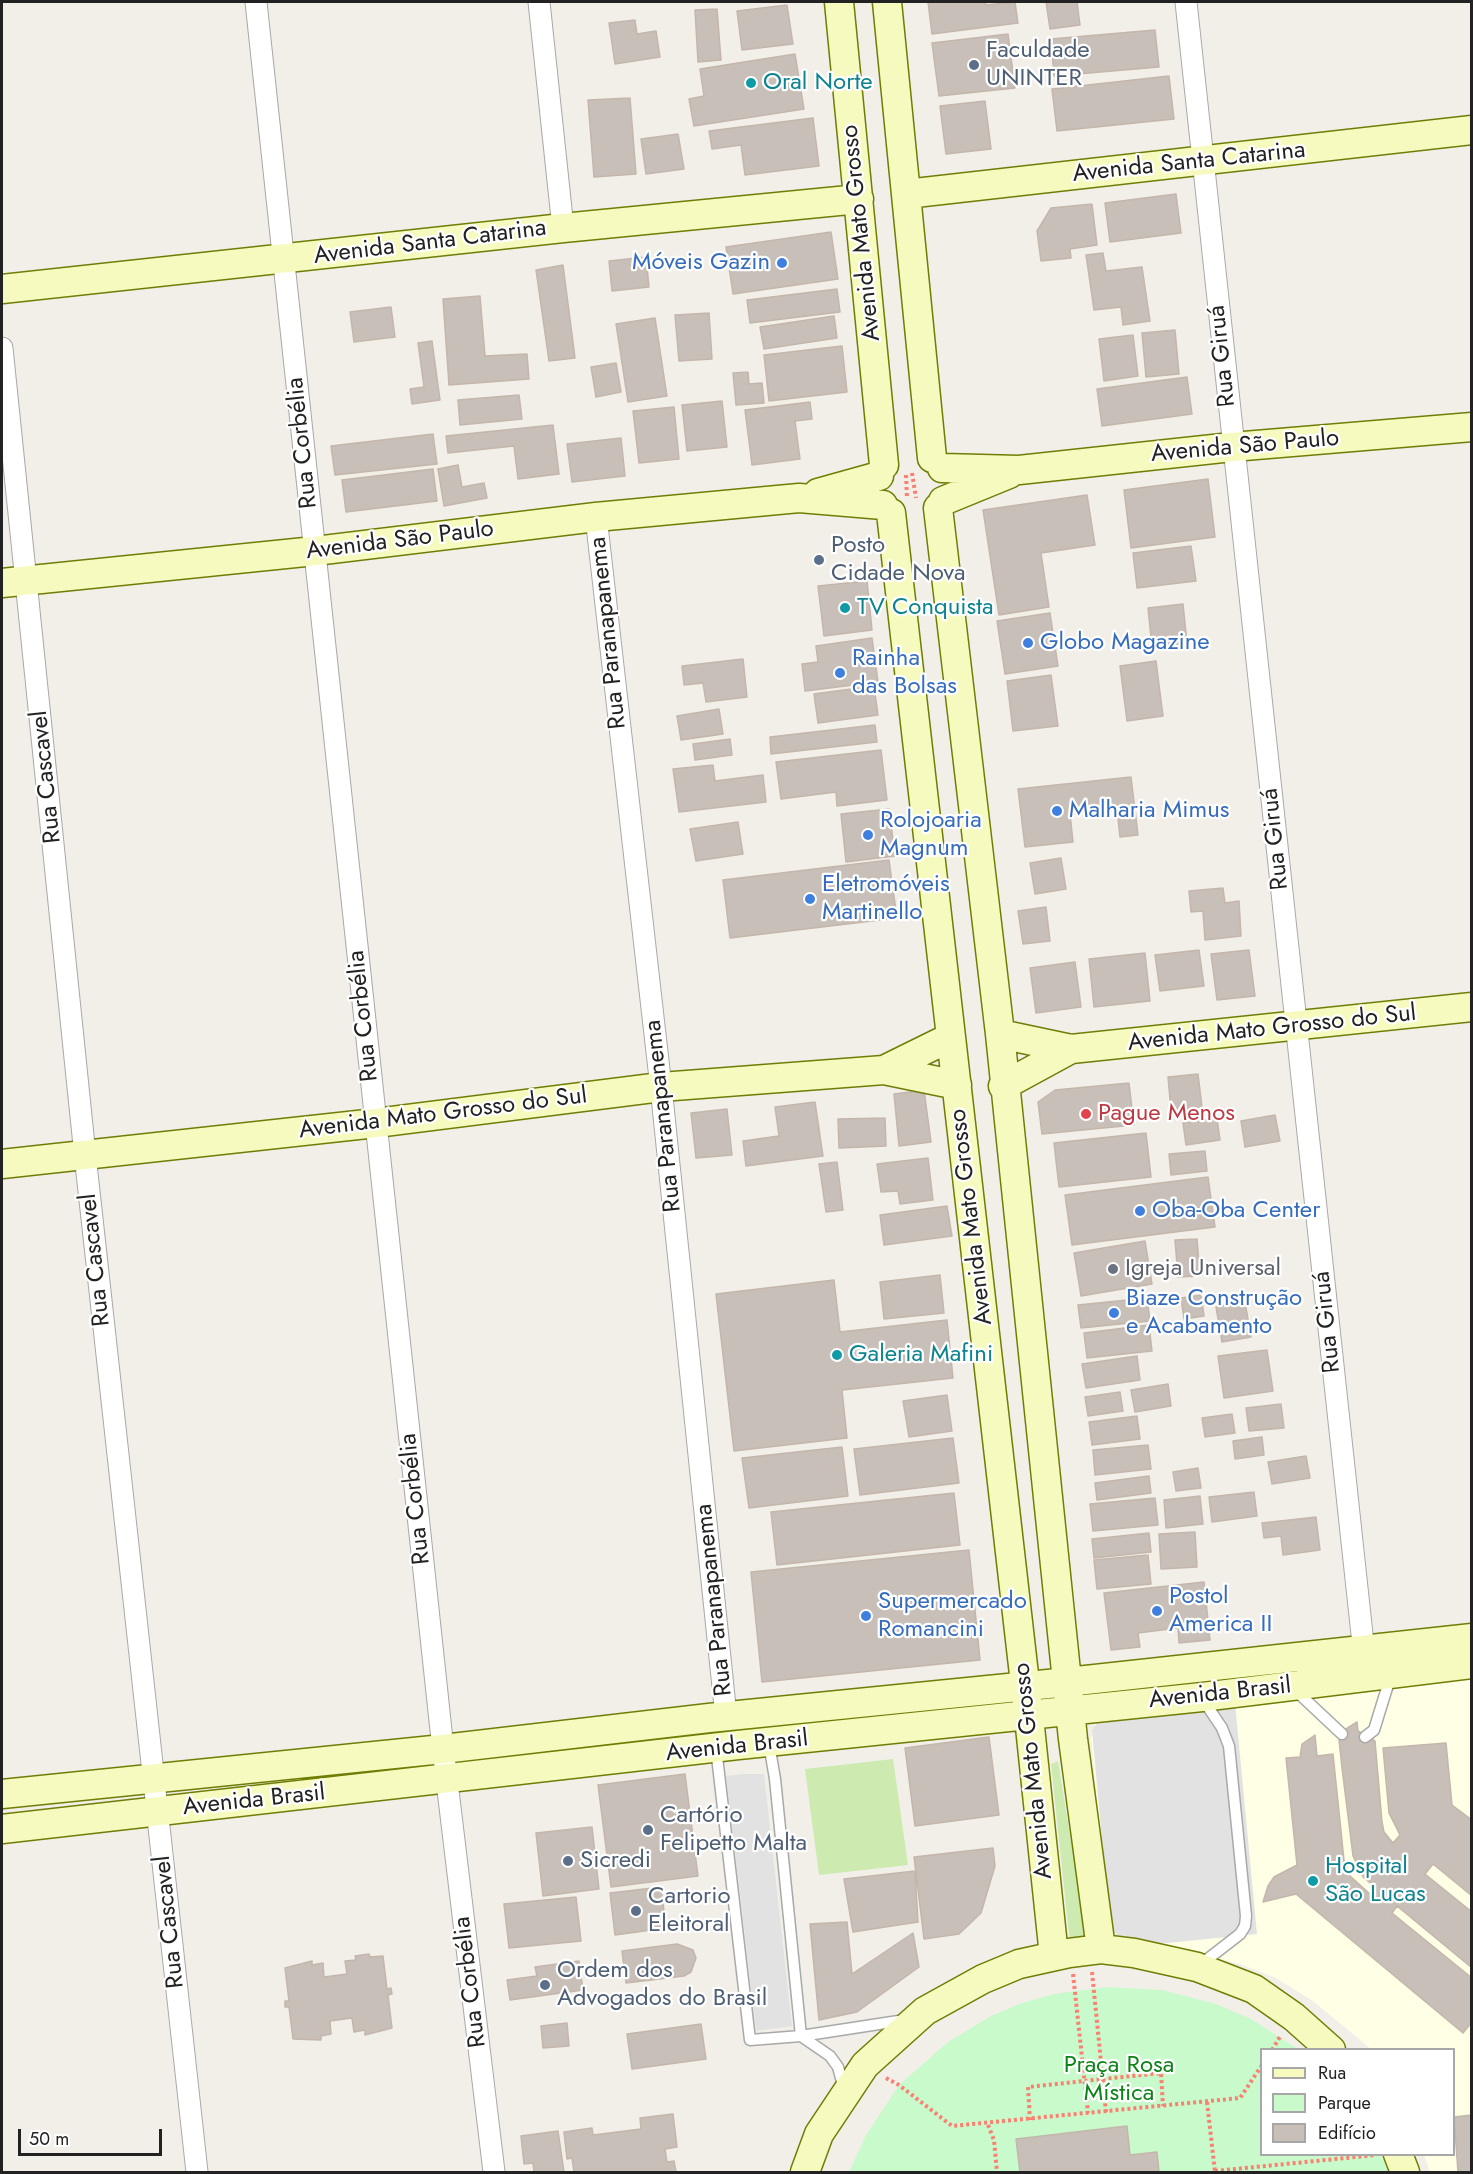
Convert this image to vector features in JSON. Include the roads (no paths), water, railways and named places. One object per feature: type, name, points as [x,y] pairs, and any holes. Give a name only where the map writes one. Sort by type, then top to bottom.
[{"type":"main road","name":"Avenida Mato Grosso","points":[[839,2],[859,200],[882,470]]},
{"type":"main road","name":"Avenida Mato Grosso","points":[[887,2],[906,194],[937,463]]},
{"type":"main road","name":"Avenida Santa Catarina","points":[[906,194],[1472,130]]},
{"type":"main road","name":"Avenida Santa Catarina","points":[[2,290],[563,228],[859,200]]},
{"type":"main road","name":"Avenida São Paulo","points":[[937,463],[1019,470],[1233,447],[1472,427]]},
{"type":"main road","points":[[907,451],[924,453],[937,463],[946,482],[941,505],[921,519],[900,518],[887,509],[878,489],[882,470],[891,458],[907,451]]},
{"type":"main road","name":"Avenida São Paulo","points":[[799,498],[882,470]]},
{"type":"main road","name":"Avenida São Paulo","points":[[941,505],[1019,470]]},
{"type":"main road","name":"Avenida São Paulo","points":[[14,582],[315,551],[596,517],[799,498],[887,509]]},
{"type":"main road","name":"Avenida Mato Grosso","points":[[941,505],[1000,1034],[1003,1086],[1070,1710],[1078,1952]]},
{"type":"main road","name":"Avenida Mato Grosso","points":[[887,509],[957,1085],[1029,1715],[1078,1952]]},
{"type":"main road","name":"Avenida Mato Grosso do Sul","points":[[1071,1049],[1296,1028],[1472,1007]]},
{"type":"main road","points":[[1000,1034],[1071,1049]]},
{"type":"main road","points":[[884,1070],[951,1037]]},
{"type":"main road","points":[[1003,1086],[1071,1049]]},
{"type":"main road","points":[[884,1070],[957,1085]]},
{"type":"main road","name":"Avenida Mato Grosso do Sul","points":[[2,1164],[376,1123],[661,1087],[884,1070]]},
{"type":"main road","name":"Avenida Brasil","points":[[2,1829],[716,1748],[1291,1687],[1472,1638]]},
{"type":"main road","name":"Avenida Brasil","points":[[2,1794],[443,1749],[726,1716],[1067,1682],[1374,1666],[1472,1664]]},
{"type":"main road","points":[[805,2172],[819,2134],[865,2065],[913,2019],[983,1979],[1019,1964],[1078,1952],[1151,1956],[1197,1967],[1254,1989],[1294,2017],[1330,2048]]},
{"type":"main road","points":[[1399,2156],[1405,2172]]},
{"type":"street","name":"Rua Corbélia","points":[[256,2],[443,1749],[494,2172]]},
{"type":"street","points":[[539,2],[563,228]]},
{"type":"street","name":"Rua Giruá","points":[[1186,2],[1296,1028],[1374,1666]]},
{"type":"street","name":"Rua Cascavel","points":[[2,348],[14,582],[85,1155],[197,2172]]},
{"type":"street","name":"Rua Paranapanema","points":[[596,517],[661,1087],[726,1716]]},
{"type":"lane","points":[[1365,1737],[1374,1730],[1374,1666]]},
{"type":"lane","points":[[1291,1687],[1342,1734]]},
{"type":"lane","points":[[1197,1967],[1240,1934],[1245,1926],[1246,1916],[1229,1746],[1222,1728],[1202,1697]]},
{"type":"lane","points":[[769,1743],[775,1779],[801,2036],[830,2056],[838,2067],[846,2092]]},
{"type":"lane","points":[[716,1748],[750,2040],[801,2036],[913,2019]]},
{"type":"place","name":"Faculdade UNINTER","points":[[974,65]]},
{"type":"place","name":"Oral Norte","points":[[751,83]]},
{"type":"place","name":"Móveis Gazin","points":[[782,263]]},
{"type":"place","name":"Posto Cidade Nova","points":[[819,560]]},
{"type":"place","name":"TV Conquista","points":[[845,608]]},
{"type":"place","name":"Globo Magazine","points":[[1028,643]]},
{"type":"place","name":"Rainha das Bolsas","points":[[840,673]]},
{"type":"place","name":"Malharia Mimus","points":[[1057,811]]},
{"type":"place","name":"Rolojoaria Magnum","points":[[868,835]]},
{"type":"place","name":"Eletromóveis Martinello","points":[[810,899]]},
{"type":"place","name":"Pague Menos","points":[[1086,1114]]},
{"type":"place","name":"Oba-Oba Center","points":[[1140,1211]]},
{"type":"place","name":"Igreja Universal","points":[[1113,1269]]},
{"type":"place","name":"Biaze Construção e Acabamento","points":[[1114,1313]]},
{"type":"place","name":"Galeria Mafini","points":[[837,1355]]},
{"type":"place","name":"Postol America II","points":[[1157,1611]]},
{"type":"place","name":"Supermercado Romancini","points":[[866,1616]]},
{"type":"place","name":"Cartório Felipetto Malta","points":[[648,1830]]},
{"type":"place","name":"Sicredi","points":[[568,1861]]},
{"type":"place","name":"Hospital São Lucas","points":[[1313,1881]]},
{"type":"place","name":"Cartorio Eleitoral","points":[[636,1911]]},
{"type":"place","name":"Ordem dos Advogados do Brasil","points":[[545,1985]]},
{"type":"park label","name":"Praça Rosa Mística","points":[[1119,2080]]}]
